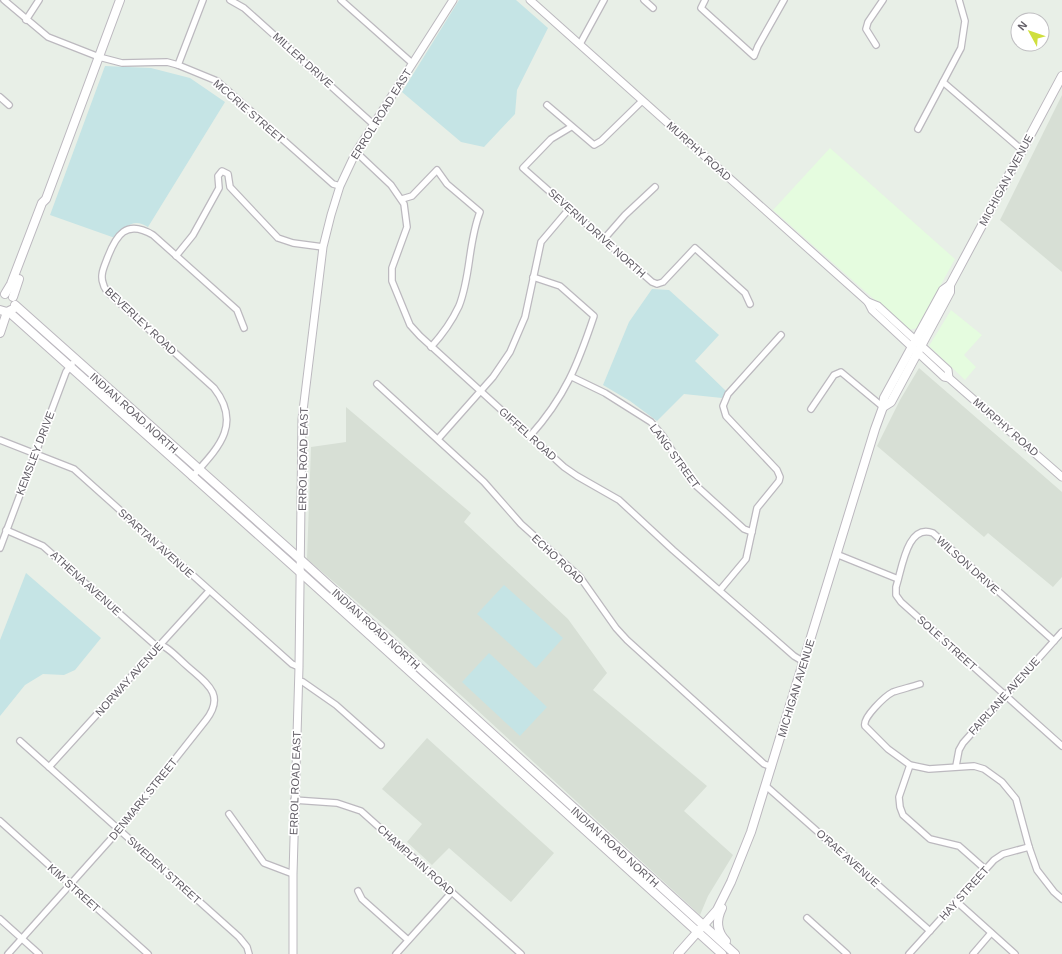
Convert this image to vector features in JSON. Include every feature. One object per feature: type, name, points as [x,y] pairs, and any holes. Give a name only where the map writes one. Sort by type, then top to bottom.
[{"type":"main road","points":[[0,333],[8,310],[4,295],[47,204],[46,199],[120,0]]},
{"type":"main road","name":"MICHIGAN AVENUE","points":[[678,954],[717,910],[731,882],[756,818],[836,554],[875,429],[884,407],[884,398],[943,290],[950,285],[1062,76]]},
{"type":"main road","name":"MICHIGAN AVENUE","points":[[884,407],[891,402],[920,350],[950,292],[950,285]]},
{"type":"main road","name":"INDIAN ROAD NORTH","points":[[8,310],[198,470],[300,560],[700,929],[722,954]]},
{"type":"main road","name":"INDIAN ROAD NORTH","points":[[72,364],[192,477],[700,929],[736,954]]},
{"type":"main road","points":[[731,882],[728,895],[720,911],[717,923],[720,934],[736,954]]},
{"type":"street","name":"MCCRIE STREET","points":[[4,0],[48,37],[99,57],[122,64],[154,61],[178,65],[217,81],[333,184],[340,186]]},
{"type":"street","points":[[26,20],[39,0]]},
{"type":"street","points":[[178,65],[203,0]]},
{"type":"street","name":"MILLER DRIVE","points":[[230,0],[244,8],[373,124]]},
{"type":"street","points":[[341,0],[412,63]]},
{"type":"street","name":"ERROL ROAD EAST","points":[[293,954],[292,874],[299,681],[302,420],[324,247],[330,215],[340,186],[356,152],[453,0]]},
{"type":"street","name":"MURPHY ROAD","points":[[530,0],[868,302],[872,310],[920,350],[948,370],[949,378],[1062,477]]},
{"type":"street","points":[[580,44],[604,0]]},
{"type":"street","points":[[644,0],[653,8]]},
{"type":"street","points":[[705,0],[701,8],[754,56],[784,0]]},
{"type":"street","points":[[876,45],[868,34],[866,28],[868,22],[883,0]]},
{"type":"street","points":[[918,129],[961,48],[964,33],[963,8],[959,0]]},
{"type":"street","points":[[943,82],[1022,150]]},
{"type":"street","points":[[0,97],[9,105]]},
{"type":"street","points":[[547,106],[594,145],[642,101]]},
{"type":"street","name":"SEVERIN DRIVE NORTH","points":[[572,127],[551,139],[523,168],[648,279],[658,284],[665,280],[695,248],[745,293],[750,304]]},
{"type":"street","name":"GIFFEL ROAD","points":[[356,152],[391,185],[402,199],[406,215],[407,228],[392,268],[392,281],[410,325],[480,391],[576,476],[619,500],[672,550],[720,590],[794,656],[804,662]]},
{"type":"street","points":[[402,199],[412,196],[438,170],[447,184],[480,212],[475,226],[459,306],[450,323],[432,347]]},
{"type":"street","points":[[176,256],[193,235],[219,188],[218,176],[222,171],[228,174],[230,187],[278,238],[293,243],[324,247]]},
{"type":"street","points":[[604,239],[625,215],[655,187]]},
{"type":"street","points":[[438,439],[500,369],[514,344],[525,317],[541,242],[569,208]]},
{"type":"street","name":"BEVERLEY ROAD","points":[[192,477],[217,450],[224,437],[226,416],[221,397],[210,384],[114,298],[102,282],[103,271],[114,241],[120,234],[136,228],[153,235],[237,310],[244,328]]},
{"type":"street","points":[[530,436],[553,407],[572,377],[585,345],[594,316],[566,290],[548,281],[533,277]]},
{"type":"street","points":[[720,590],[746,559],[757,508],[780,477],[777,470],[726,416],[724,403],[728,394],[781,335]]},
{"type":"street","name":"KEMSLEY DRIVE","points":[[0,548],[66,372],[72,364]]},
{"type":"street","points":[[811,409],[834,375],[841,372],[884,407]]},
{"type":"street","name":"LANG STREET","points":[[572,377],[604,393],[651,422],[663,436],[691,482],[744,529],[752,532]]},
{"type":"street","name":"ECHO ROAD","points":[[377,384],[484,482],[521,524],[580,576],[616,628],[627,640],[764,764],[772,767]]},
{"type":"street","name":"SPARTAN AVENUE","points":[[0,440],[74,470],[292,664],[299,667]]},
{"type":"street","name":"ATHENA AVENUE","points":[[6,530],[43,546],[158,646]]},
{"type":"street","name":"WILSON DRIVE","points":[[898,579],[911,539],[921,531],[926,530],[933,533],[1054,641]]},
{"type":"street","points":[[836,554],[898,579]]},
{"type":"street","name":"SOLE STREET","points":[[898,579],[895,592],[902,602],[1062,746]]},
{"type":"street","name":"NORWAY AVENUE","points":[[49,767],[208,590]]},
{"type":"street","name":"FAIRLANE AVENUE","points":[[956,766],[959,750],[963,743],[1062,632]]},
{"type":"street","name":"DENMARK STREET","points":[[8,954],[119,830],[213,711],[215,703],[213,690],[164,646],[158,646]]},
{"type":"street","points":[[299,681],[304,682],[336,705],[381,745]]},
{"type":"street","points":[[920,684],[893,692],[886,697],[866,719],[864,726],[893,753],[910,765],[929,769],[974,766],[984,769],[1002,782],[1016,799],[1037,870],[1054,892],[1062,899]]},
{"type":"street","name":"SWEDEN STREET","points":[[20,741],[239,937],[247,947],[250,954]]},
{"type":"street","points":[[910,765],[899,797],[903,815],[930,839],[959,846],[985,869]]},
{"type":"street","name":"O'RAE AVENUE","points":[[766,786],[930,931]]},
{"type":"street","name":"CHAMPLAIN ROAD","points":[[294,800],[337,803],[361,811],[521,954]]},
{"type":"street","points":[[229,814],[264,863],[292,874]]},
{"type":"street","name":"KIM STREET","points":[[0,821],[148,954]]},
{"type":"street","name":"HAY STREET","points":[[909,954],[985,869],[1003,854],[1029,847]]},
{"type":"street","points":[[358,891],[362,899],[408,940]]},
{"type":"street","points":[[396,954],[452,892]]},
{"type":"street","points":[[956,901],[1015,954]]},
{"type":"street","points":[[807,918],[847,954]]},
{"type":"street","points":[[0,919],[39,954]]},
{"type":"street","points":[[973,954],[991,933]]},
{"type":"shaded area","points":[[459,0],[516,0],[548,28],[517,90],[515,114],[484,147],[461,142],[402,92]]},
{"type":"shaded area","points":[[105,66],[151,68],[190,78],[225,102],[148,227],[142,224],[133,223],[126,227],[115,238],[50,215]]},
{"type":"shaded area","points":[[1062,95],[1062,272],[1000,220]]},
{"type":"shaded area","points":[[830,148],[955,259],[917,328],[909,330],[773,210]]},
{"type":"shaded area","points":[[652,289],[669,290],[719,335],[695,361],[726,391],[722,398],[684,394],[657,421],[630,401],[603,385],[629,322]]},
{"type":"shaded area","points":[[951,310],[982,335],[964,355],[976,367],[965,380],[929,346]]},
{"type":"shaded area","points":[[919,368],[1062,492],[1062,577],[1053,587],[988,533],[984,537],[877,446],[900,400]]},
{"type":"shaded area","points":[[346,407],[471,513],[464,522],[568,619],[607,673],[593,690],[707,786],[684,811],[733,855],[708,896],[700,915],[389,629],[307,559],[311,447],[346,442]]},
{"type":"shaded area","points":[[26,573],[101,638],[75,670],[64,675],[43,674],[25,685],[0,716],[0,640]]},
{"type":"shaded area","points":[[504,585],[563,638],[536,668],[477,614]]},
{"type":"shaded area","points":[[489,653],[547,707],[520,736],[462,682]]},
{"type":"shaded area","points":[[427,738],[554,853],[511,902],[449,848],[432,865],[407,842],[422,824],[382,789]]}]
